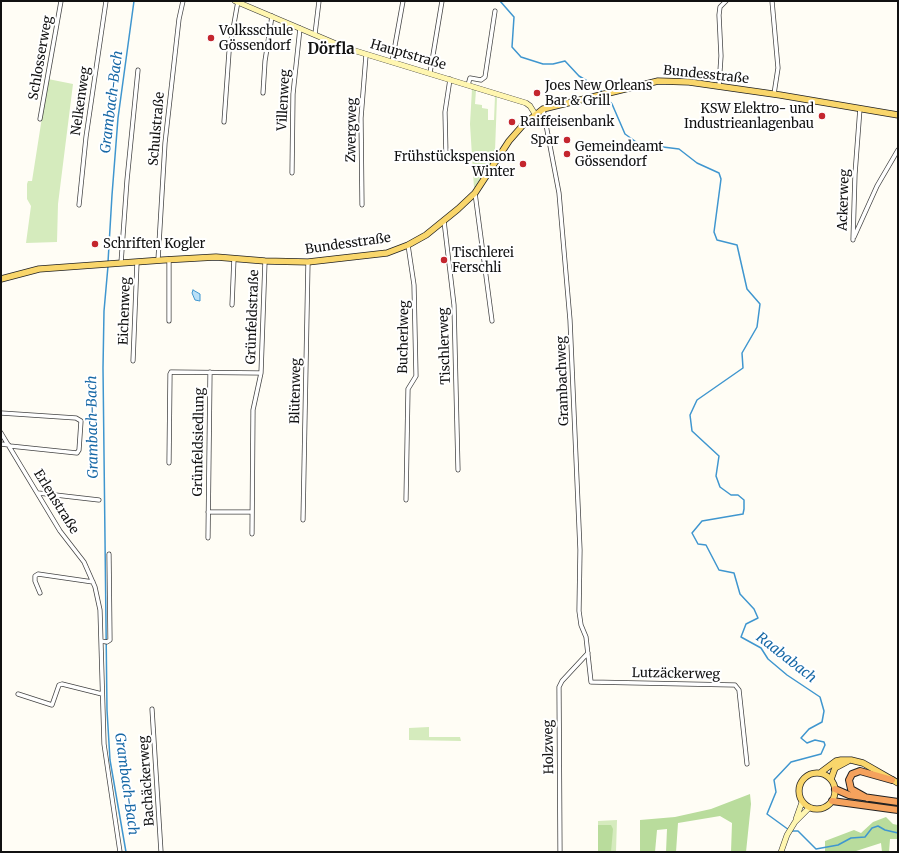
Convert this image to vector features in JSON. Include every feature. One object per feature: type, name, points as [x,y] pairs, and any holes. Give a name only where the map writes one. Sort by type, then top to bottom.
[{"type":"highway","points":[[867,798],[851,789],[849,780],[852,774],[860,771],[892,780]]},
{"type":"highway","points":[[835,788],[849,795],[898,802]]},
{"type":"highway","points":[[832,801],[898,810]]},
{"type":"main road","name":"Hauptstraße","points":[[237,1],[346,48],[526,103],[535,114]]},
{"type":"main road","name":"Bundesstraße","points":[[1,278],[39,269],[169,259],[234,258],[265,261],[308,262],[387,253],[408,245],[426,235],[475,193],[509,141],[535,114],[543,109],[591,96],[658,81],[672,80],[720,86],[898,115]]},
{"type":"main road","points":[[831,779],[835,768],[849,760]]},
{"type":"main road","points":[[820,773],[831,779],[835,788],[832,801],[823,808],[809,808],[802,802],[798,790],[802,781],[810,774],[820,773],[836,761],[849,760],[863,763],[898,783]]},
{"type":"main road","points":[[781,852],[787,835],[795,822],[802,802]]},
{"type":"main road","points":[[795,822],[809,808]]},
{"type":"street","name":"Schlosserweg","points":[[40,119],[61,1]]},
{"type":"street","name":"Nelkenweg","points":[[79,205],[86,137],[106,1]]},
{"type":"street","name":"Schulstraße","points":[[158,260],[165,143],[179,19],[183,1]]},
{"type":"street","name":"Hauptstraße","points":[[224,122],[229,52],[237,1]]},
{"type":"street","points":[[315,34],[319,1]]},
{"type":"street","points":[[392,62],[403,1]]},
{"type":"street","points":[[430,74],[442,1]]},
{"type":"street","points":[[720,86],[721,56],[719,15],[720,7],[726,1]]},
{"type":"street","points":[[772,1],[778,68],[774,94]]},
{"type":"street","points":[[468,85],[470,78],[481,80],[485,77],[495,11]]},
{"type":"street","points":[[263,93],[265,61],[272,16]]},
{"type":"street","name":"Villenweg","points":[[292,173],[293,94],[300,28]]},
{"type":"street","name":"Zwergweg","points":[[362,205],[361,118],[366,55]]},
{"type":"street","points":[[121,263],[127,180],[138,70]]},
{"type":"street","name":"Hauptstraße","points":[[446,156],[445,112],[450,79]]},
{"type":"street","name":"Ackerweg","points":[[860,108],[855,174],[853,240],[877,186],[898,150]]},
{"type":"street","name":"Grambachweg","points":[[543,109],[558,188],[570,320],[580,550],[579,611],[581,625],[586,637],[588,652]]},
{"type":"street","points":[[475,193],[492,321]]},
{"type":"street","name":"Tischlerweg","points":[[444,221],[454,305],[458,470]]},
{"type":"street","name":"Bucherlweg","points":[[406,500],[408,389],[416,376],[414,284],[408,245]]},
{"type":"street","points":[[232,305],[234,258]]},
{"type":"street","points":[[169,259],[169,321]]},
{"type":"street","name":"Grünfeldstraße","points":[[252,534],[253,410],[261,373],[265,261]]},
{"type":"street","name":"Eichenweg","points":[[133,361],[137,262]]},
{"type":"street","name":"Blütenweg","points":[[303,520],[308,262]]},
{"type":"street","name":"Grünfeldsiedlung","points":[[169,463],[170,374],[175,371],[261,373]]},
{"type":"street","name":"Grünfeldsiedlung","points":[[208,538],[210,372]]},
{"type":"street","points":[[1,413],[76,418],[81,421],[79,450],[77,453],[1,444]]},
{"type":"street","name":"Erlenstraße","points":[[1,433],[60,531],[84,562],[93,582],[100,610],[104,642],[102,694],[106,768],[120,852]]},
{"type":"street","points":[[38,493],[99,500]]},
{"type":"street","name":"Grünfeldsiedlung","points":[[208,512],[252,512]]},
{"type":"street","name":"Erlenstraße","points":[[104,642],[110,640],[109,554]]},
{"type":"street","points":[[40,593],[35,579],[38,574],[93,582]]},
{"type":"street","name":"Lutzäckerweg","points":[[588,652],[590,682],[734,685],[739,690],[748,764]]},
{"type":"street","name":"Holzweg","points":[[560,852],[559,687],[562,681],[588,652]]},
{"type":"street","points":[[18,694],[52,705],[60,684],[102,694]]},
{"type":"street","name":"Bachäckerweg","points":[[152,709],[162,852]]},
{"type":"green space","points":[[48,79],[73,84],[58,204],[57,242],[26,243],[31,206],[27,199],[27,184],[28,181],[32,181]]},
{"type":"green space","points":[[472,89],[476,90],[475,104],[482,105],[482,108],[488,109],[488,120],[494,120],[495,96],[497,97],[495,151],[497,153],[474,188],[470,124]]},
{"type":"green space","points":[[429,727],[429,737],[460,737],[461,741],[409,740],[409,728]]},
{"type":"green space","points":[[750,794],[751,804],[746,852],[731,852],[732,823],[720,816],[678,823],[676,852],[666,852],[667,829],[657,830],[655,852],[640,852],[640,820],[675,817],[711,809]]},
{"type":"green space","points":[[886,817],[893,824],[898,825],[898,839],[890,839],[889,852],[882,852],[881,843],[853,852],[825,852],[825,841],[854,830],[861,833],[873,822]]},
{"type":"green space","points":[[617,820],[616,852],[611,852],[611,825],[598,825],[598,821]]},
{"type":"green space","points":[[598,825],[611,825],[613,829],[611,852],[598,852]]},
{"type":"water","points":[[193,290],[200,294],[200,301],[195,300],[192,293]]},
{"type":"waterway","name":"Grambach-Bach","points":[[108,262],[118,118],[134,1]]},
{"type":"waterway","name":"Raababach","points":[[500,1],[514,17],[512,47],[521,57],[543,64],[553,64],[565,61],[579,76],[597,87],[603,93]]},
{"type":"waterway","name":"Raababach","points":[[605,96],[612,104],[625,134],[639,144],[679,149],[697,163],[719,173],[721,179],[714,232],[717,240],[737,245],[747,289],[760,304],[757,327],[742,353],[743,368],[697,400],[690,415],[692,431],[719,456],[716,476],[720,487],[731,495],[738,495],[744,500],[743,514],[702,521],[692,533],[698,544],[706,545],[719,570],[734,573],[740,594],[754,609],[758,618],[746,624],[741,637],[761,648],[768,659],[787,675],[820,697],[824,711],[822,722],[809,729],[801,738],[807,743],[815,740],[824,742],[825,745],[821,754],[791,762],[774,780],[776,792],[767,814],[789,830]]},
{"type":"waterway","name":"Grambach-Bach","points":[[108,266],[104,311],[103,368],[107,710],[110,760],[126,852]]},
{"type":"waterway","name":"Raababach","points":[[792,831],[798,831],[816,849],[838,845],[851,838],[865,837],[872,828],[878,826],[885,830],[898,833]]},
{"type":"place","name":"Volksschule Gössendorf","points":[[211,38]]},
{"type":"place","name":"Joes New Orleans Bar & Grill","points":[[537,93]]},
{"type":"place","name":"KSW Elektro- und Industrieanlagenbau","points":[[822,116]]},
{"type":"place","name":"Raiffeisenbank","points":[[512,122]]},
{"type":"place","name":"Spar","points":[[567,140]]},
{"type":"place","name":"Gemeindeamt Gössendorf","points":[[567,154]]},
{"type":"place","name":"Frühstückspension Winter","points":[[523,164]]},
{"type":"place","name":"Schriften Kogler","points":[[95,244]]},
{"type":"place","name":"Tischlerei Ferschli","points":[[444,260]]},
{"type":"district","name":"Dörfla","points":[[331,50]]}]
